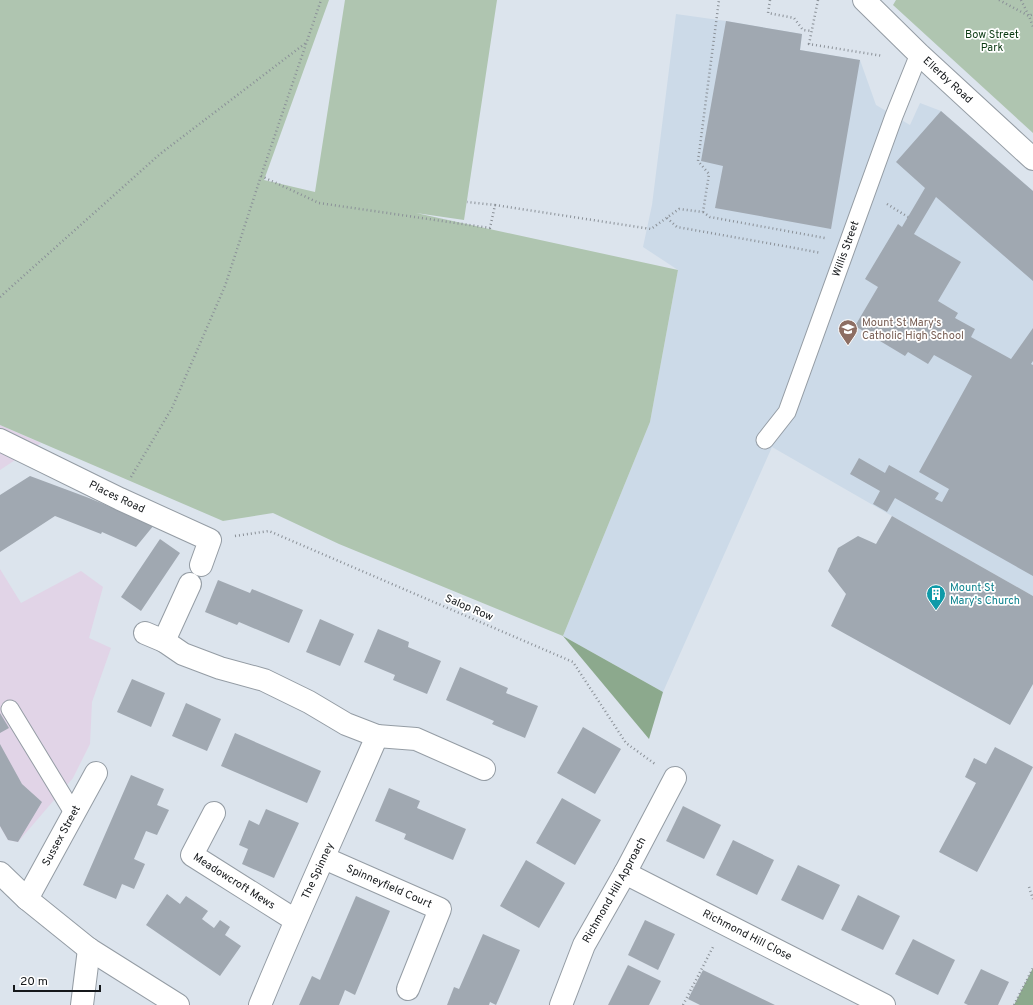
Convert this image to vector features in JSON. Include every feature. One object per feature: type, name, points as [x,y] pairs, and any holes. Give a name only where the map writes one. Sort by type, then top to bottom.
[{"type":"street","name":"Ellerby Road","points":[[864,0],[919,54],[1033,159]]},
{"type":"street","name":"Places Road","points":[[0,440],[210,540]]},
{"type":"street","points":[[201,565],[210,540]]},
{"type":"street","points":[[190,584],[154,637],[183,654],[220,668],[264,680],[309,702],[346,724],[377,736],[416,739],[484,769]]},
{"type":"street","name":"The Spinney","points":[[260,1005],[295,920],[324,858],[377,736]]},
{"type":"street","name":"Sussex Street","points":[[27,899],[96,774]]},
{"type":"street","name":"Richmond Hill Approach","points":[[562,1004],[584,945],[625,873],[675,778]]},
{"type":"street","name":"Meadowcroft Mews","points":[[214,813],[192,855],[295,920]]},
{"type":"street","name":"Spinneyfield Court","points":[[324,858],[440,909],[408,988]]},
{"type":"street","points":[[0,873],[27,899],[89,949],[178,1005]]},
{"type":"street","name":"Richmond Hill Close","points":[[625,873],[872,1002]]},
{"type":"street","points":[[82,1005],[89,949]]},
{"type":"lane","name":"Willis Street","points":[[765,440],[788,412],[842,258],[894,116],[919,54]]},
{"type":"lane","points":[[10,709],[74,814]]},
{"type":"path","points":[[120,498],[137,465],[172,408],[222,293],[260,176],[322,0]]},
{"type":"path","points":[[703,212],[709,174],[698,161],[719,0]]},
{"type":"path","points":[[770,0],[768,13],[794,18],[803,30],[812,31]]},
{"type":"path","points":[[818,0],[809,44],[865,54]]},
{"type":"path","points":[[999,0],[1029,16]]},
{"type":"path","points":[[1021,0],[1033,27]]},
{"type":"path","points":[[1029,16],[1033,14]]},
{"type":"path","points":[[0,297],[160,154],[307,42]]},
{"type":"path","points":[[260,176],[319,203],[490,228],[495,205]]},
{"type":"path","points":[[467,202],[651,229],[679,209],[703,212],[710,217],[830,239]]},
{"type":"path","points":[[666,218],[677,227],[842,258]]},
{"type":"path","name":"Salop Row","points":[[210,540],[269,531],[573,662],[626,744],[675,778]]},
{"type":"path","points":[[1028,887],[1033,899]]},
{"type":"path","points":[[683,1005],[725,924]]},
{"type":"path","points":[[1014,1005],[1033,968]]},
{"type":"shaded area","name":"Mount St Mary's Catholic High School","points":[[676,14],[802,34],[800,50],[860,60],[876,105],[910,125],[920,103],[941,111],[1033,191],[1033,596],[772,447],[663,692],[563,636],[650,422],[678,270],[643,247],[652,205]]},
{"type":"shaded area","points":[[0,425],[41,443],[0,470]]},
{"type":"shaded area","points":[[0,569],[21,603],[81,571],[103,587],[89,638],[111,648],[92,702],[90,744],[73,778],[18,842],[8,840],[0,826]]},
{"type":"green space","points":[[0,0],[329,0],[264,180],[315,192],[345,0],[497,0],[464,220],[416,213],[678,270],[650,422],[563,636],[339,544],[273,513],[223,521],[0,425]]},
{"type":"green space","name":"Bow Street Park","points":[[896,0],[1033,0],[1033,133],[893,5]]},
{"type":"green space","points":[[563,636],[663,692],[649,739]]},
{"type":"green space","points":[[1033,968],[1033,1005],[1014,1005]]},
{"type":"building","points":[[726,21],[802,34],[800,50],[860,60],[831,229],[715,208],[723,166],[701,161]]},
{"type":"building","points":[[941,111],[1033,191],[1033,281],[936,197],[914,234],[961,262],[938,301],[958,313],[955,318],[975,329],[971,337],[1011,359],[1033,328],[1033,361],[1031,364],[1033,365],[1033,576],[895,498],[887,512],[873,504],[880,491],[850,474],[859,458],[885,473],[889,465],[939,493],[935,499],[942,502],[949,489],[919,472],[972,376],[934,355],[928,364],[908,352],[905,356],[855,326],[878,287],[865,279],[898,224],[902,227],[925,188],[896,162]]},
{"type":"building","points":[[30,476],[89,498],[154,525],[136,547],[102,532],[101,534],[55,516],[0,552],[0,495]]},
{"type":"building","name":"Mount St Mary's Church","points":[[892,516],[1033,596],[1033,684],[1010,725],[831,626],[846,594],[828,571],[838,548],[858,536],[876,544]]},
{"type":"building","points":[[160,539],[180,553],[141,611],[121,597]]},
{"type":"building","points":[[218,580],[250,593],[252,589],[303,610],[289,643],[239,622],[237,625],[205,612]]},
{"type":"building","points":[[320,619],[354,634],[340,666],[306,652]]},
{"type":"building","points":[[378,629],[409,642],[408,647],[441,661],[427,694],[393,680],[395,675],[364,662]]},
{"type":"building","points":[[460,667],[508,688],[506,693],[538,706],[525,738],[492,724],[494,721],[446,700]]},
{"type":"building","points":[[132,679],[165,693],[151,727],[117,712]]},
{"type":"building","points":[[186,703],[221,719],[207,751],[172,736]]},
{"type":"building","points":[[0,713],[9,728],[0,733]]},
{"type":"building","points":[[583,727],[621,749],[595,794],[557,773]]},
{"type":"building","points":[[235,733],[321,771],[307,803],[221,766]]},
{"type":"building","points":[[0,744],[22,784],[42,802],[18,842],[8,840],[0,826]]},
{"type":"building","points":[[995,747],[1033,767],[977,872],[939,852],[976,783],[965,777],[974,758],[986,764]]},
{"type":"building","points":[[131,775],[164,789],[157,805],[169,810],[157,835],[146,831],[134,859],[145,864],[134,889],[122,884],[116,899],[83,885]]},
{"type":"building","points":[[389,788],[420,801],[417,808],[466,829],[453,860],[404,839],[406,834],[375,821]]},
{"type":"building","points":[[562,798],[601,820],[575,865],[536,843]]},
{"type":"building","points":[[683,806],[721,825],[704,859],[666,841]]},
{"type":"building","points":[[266,809],[299,823],[274,878],[242,864],[248,849],[239,845],[249,820],[259,825]]},
{"type":"building","points":[[733,840],[774,860],[757,895],[716,875]]},
{"type":"building","points":[[526,860],[565,883],[539,928],[500,906]]},
{"type":"building","points":[[798,865],[840,885],[823,920],[781,900]]},
{"type":"building","points":[[167,894],[180,904],[186,896],[208,911],[202,919],[214,928],[220,920],[230,927],[225,935],[241,946],[220,976],[146,925]]},
{"type":"building","points":[[858,895],[900,916],[883,950],[841,930]]},
{"type":"building","points":[[356,896],[390,911],[355,995],[345,990],[339,1005],[299,1005],[312,976],[320,980]]},
{"type":"building","points":[[645,920],[675,934],[658,970],[628,955]]},
{"type":"building","points":[[483,934],[520,950],[496,1005],[490,1002],[489,1005],[447,1005],[454,987],[459,989]]},
{"type":"building","points":[[913,939],[955,960],[938,995],[895,974]]},
{"type":"building","points":[[628,965],[661,981],[649,1005],[608,1005]]},
{"type":"building","points":[[981,969],[1009,982],[998,1005],[968,1005],[964,1003]]},
{"type":"building","points":[[703,970],[775,1005],[700,1005],[688,999]]},
{"type":"place","name":"Mount St Mary's Catholic High School","points":[[848,346]]},
{"type":"place","name":"Mount St Mary's Church","points":[[936,611]]}]
